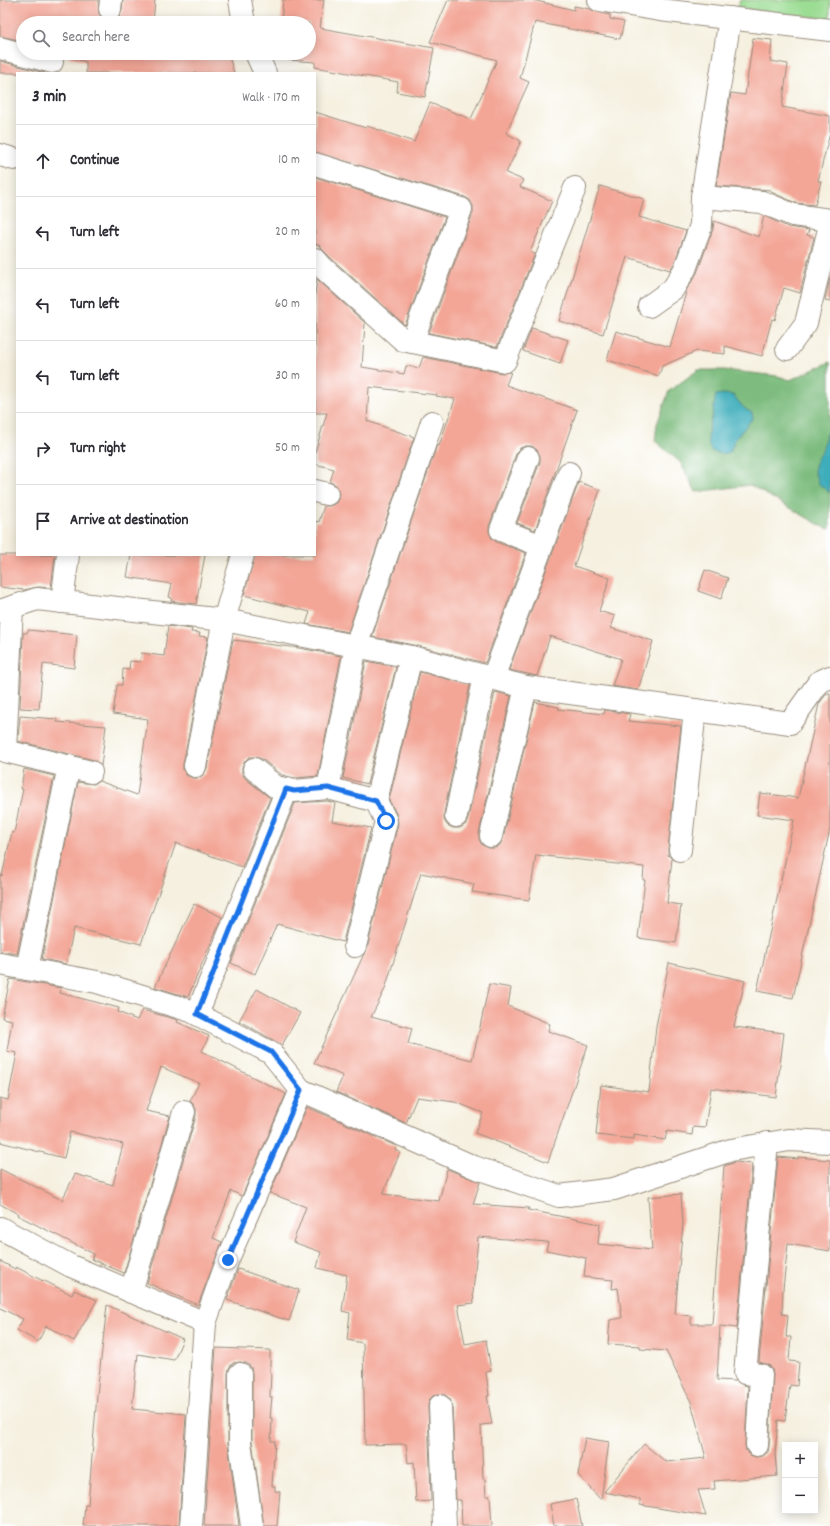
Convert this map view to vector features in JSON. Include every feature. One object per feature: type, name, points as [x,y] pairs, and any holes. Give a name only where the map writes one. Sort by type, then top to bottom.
[{"type":"street","points":[[240,0],[243,16]]},
{"type":"street","points":[[599,0],[660,10],[830,30]]},
{"type":"street","points":[[649,306],[673,289],[685,269],[701,224],[702,197],[730,18]]},
{"type":"street","points":[[0,48],[16,52]]},
{"type":"street","points":[[45,60],[52,62]]},
{"type":"street","points":[[259,60],[265,72]]},
{"type":"street","points":[[316,164],[461,209],[412,342]]},
{"type":"street","points":[[318,269],[403,340],[505,361],[575,188]]},
{"type":"street","points":[[702,197],[762,202],[793,215],[830,220]]},
{"type":"street","points":[[787,349],[806,323],[830,225]]},
{"type":"street","points":[[328,788],[356,646],[432,422]]},
{"type":"street","points":[[528,458],[501,530],[542,546]]},
{"type":"street","points":[[456,816],[489,677],[542,546],[569,473]]},
{"type":"street","points":[[62,602],[68,556]]},
{"type":"street","points":[[195,766],[224,620],[243,556]]},
{"type":"street","points":[[91,772],[5,751],[6,609],[38,599],[224,620],[411,656],[526,687],[790,723],[819,682],[830,677]]},
{"type":"street","points":[[355,946],[386,821],[376,801],[411,656]]},
{"type":"street","points":[[491,836],[526,687]]},
{"type":"street","points":[[680,850],[695,710]]},
{"type":"street","points":[[27,969],[69,766]]},
{"type":"street","points":[[254,769],[276,787],[294,791],[328,788],[376,801]]},
{"type":"street","points":[[197,1014],[286,789]]},
{"type":"street","points":[[0,964],[97,982],[191,1011],[271,1052],[301,1090],[474,1167],[559,1196],[614,1189],[731,1150],[789,1140],[830,1142]]},
{"type":"street","points":[[191,1526],[205,1323],[228,1260],[301,1090]]},
{"type":"street","points":[[131,1292],[184,1112]]},
{"type":"street","points":[[757,1445],[761,1375],[745,1373],[767,1143]]},
{"type":"street","points":[[0,1228],[71,1266],[205,1323]]},
{"type":"street","points":[[240,1374],[240,1442],[252,1526]]},
{"type":"street","points":[[440,1406],[446,1526]]},
{"type":"green space","points":[[740,0],[830,0],[830,19],[738,8]]},
{"type":"green space","points":[[830,362],[830,529],[825,528],[750,485],[696,492],[680,462],[655,441],[657,424],[669,391],[698,370],[724,370],[778,376],[790,380]]},
{"type":"water","points":[[716,395],[733,395],[744,408],[752,413],[753,418],[736,438],[730,452],[722,454],[711,451],[708,437]]},
{"type":"water","points":[[830,423],[830,493],[819,484],[814,471],[817,458],[822,451]]},
{"type":"building","points":[[0,0],[98,0],[99,14],[101,16],[16,16],[16,39],[0,36]]},
{"type":"building","points":[[123,0],[155,0],[154,16],[120,16]]},
{"type":"building","points":[[283,0],[324,0],[320,28],[434,48],[425,97],[397,92],[398,82],[315,67],[315,62],[288,60],[316,60],[316,16],[282,16]]},
{"type":"building","points":[[448,0],[533,0],[574,10],[574,6],[590,9],[610,15],[610,19],[624,22],[620,39],[535,22],[520,78],[529,82],[506,133],[521,141],[506,173],[523,180],[520,187],[552,201],[530,252],[535,254],[497,347],[429,333],[473,213],[473,206],[470,200],[465,197],[316,152],[316,112],[366,128],[367,126],[414,142],[430,103],[471,119],[497,60],[430,42]]},
{"type":"building","points":[[753,38],[772,40],[770,61],[788,64],[782,107],[830,116],[830,133],[818,181],[821,181],[815,205],[796,203],[771,192],[771,190],[716,186],[731,93],[745,95]]},
{"type":"building","points":[[79,60],[230,60],[234,72],[86,72],[86,62]]},
{"type":"building","points":[[0,61],[41,72],[16,72],[0,73]]},
{"type":"building","points":[[316,177],[445,217],[405,325],[332,259],[321,248],[321,246],[316,244]]},
{"type":"building","points":[[600,186],[644,199],[639,217],[686,231],[674,264],[670,270],[627,257],[603,334],[559,321]]},
{"type":"building","points":[[764,216],[788,227],[809,230],[807,235],[814,237],[800,293],[784,288],[775,320],[772,319],[762,356],[725,346],[725,354],[697,351],[662,366],[659,376],[607,360],[616,331],[670,347],[687,289],[697,273],[713,229],[714,221],[759,237]]},
{"type":"building","points":[[830,278],[830,301],[825,300]]},
{"type":"building","points":[[317,279],[365,323],[362,367],[404,374],[406,366],[419,368],[423,357],[502,373],[511,372],[506,385],[577,410],[535,530],[517,523],[540,462],[540,456],[537,450],[532,446],[520,448],[516,454],[489,526],[489,532],[496,542],[526,553],[485,663],[414,645],[372,637],[437,445],[439,446],[455,399],[436,396],[437,395],[369,387],[367,421],[414,437],[348,632],[306,624],[310,612],[244,595],[255,556],[316,556],[316,521],[319,522],[324,506],[330,506],[336,503],[339,497],[339,491],[336,485],[330,482],[334,469],[316,464],[316,449],[327,413],[316,413]]},
{"type":"building","points":[[532,328],[568,340],[560,364],[523,351]]},
{"type":"building","points":[[579,482],[600,490],[574,566],[610,578],[599,611],[615,616],[611,628],[653,641],[638,690],[612,686],[621,659],[550,636],[537,676],[509,670]]},
{"type":"building","points":[[0,555],[55,556],[51,588],[38,587],[24,590],[0,587]]},
{"type":"building","points":[[131,556],[205,556],[196,604],[171,601],[172,598],[169,597],[172,584],[127,577]]},
{"type":"building","points":[[705,570],[728,578],[721,599],[698,591]]},
{"type":"building","points":[[168,626],[192,629],[191,632],[200,633],[199,636],[208,637],[183,764],[183,770],[186,775],[193,778],[199,778],[204,774],[207,768],[233,640],[299,648],[341,656],[318,776],[295,778],[282,775],[262,759],[249,757],[242,767],[242,774],[270,798],[242,867],[176,843],[141,944],[74,928],[66,964],[42,959],[78,782],[94,784],[99,781],[137,795],[148,719],[113,714],[117,685],[122,685],[123,669],[129,670],[130,661],[140,662],[141,653],[164,656]]},
{"type":"building","points":[[28,630],[77,635],[74,668],[43,664],[39,709],[20,708],[23,633],[27,633]]},
{"type":"building","points":[[366,661],[396,667],[367,784],[343,778]]},
{"type":"building","points":[[420,672],[470,685],[444,813],[444,820],[447,825],[453,828],[460,828],[466,824],[468,819],[495,692],[511,696],[479,833],[479,839],[482,845],[489,848],[495,848],[500,845],[503,839],[535,702],[559,707],[558,709],[604,714],[605,710],[630,714],[628,721],[681,726],[668,849],[668,855],[672,859],[667,903],[681,905],[676,943],[638,938],[645,880],[643,880],[644,867],[536,855],[529,900],[472,892],[474,884],[421,873],[385,989],[371,1017],[412,1028],[408,1044],[472,1060],[489,984],[511,988],[508,1006],[550,1024],[548,1031],[588,1045],[548,1162],[475,1133],[483,1113],[455,1102],[417,1097],[406,1123],[336,1092],[343,1076],[314,1063],[367,949],[398,824],[397,815],[389,800]]},
{"type":"building","points":[[827,693],[830,693],[830,829],[793,998],[757,991],[794,820],[757,815],[760,793],[798,798],[819,704]]},
{"type":"building","points":[[20,716],[57,719],[57,722],[106,726],[101,766],[94,760],[18,741]]},
{"type":"building","points":[[24,769],[54,776],[17,954],[0,951],[0,875],[2,876],[12,832],[14,833],[23,789],[21,789]]},
{"type":"building","points":[[327,801],[335,803],[332,821],[371,828],[343,942],[277,924],[255,974],[231,963],[295,803]]},
{"type":"building","points":[[194,904],[222,917],[188,997],[155,987]]},
{"type":"building","points":[[669,963],[745,981],[734,1027],[784,1033],[776,1097],[711,1088],[705,1128],[693,1127],[692,1135],[667,1131],[665,1140],[634,1135],[634,1139],[596,1135],[601,1085],[649,1092],[656,1026]]},
{"type":"building","points":[[10,979],[61,988],[60,993],[119,1008],[118,1012],[137,1020],[142,1010],[178,1020],[177,1022],[209,1036],[202,1051],[286,1094],[242,1196],[231,1191],[213,1238],[222,1242],[198,1305],[147,1283],[196,1116],[196,1109],[190,1101],[199,1083],[161,1067],[146,1111],[170,1116],[124,1273],[91,1259],[94,1254],[17,1215],[18,1214],[0,1204],[0,1169],[62,1200],[75,1174],[113,1185],[123,1144],[70,1132],[64,1158],[0,1142],[0,1098],[8,1100],[17,1053],[7,1051],[12,1020],[2,1018]]},
{"type":"building","points":[[257,989],[300,1013],[282,1045],[239,1021]]},
{"type":"building","points":[[307,1107],[396,1146],[395,1150],[400,1152],[383,1194],[439,1201],[447,1169],[480,1182],[473,1204],[529,1208],[528,1210],[600,1224],[598,1244],[652,1250],[648,1197],[681,1194],[683,1224],[675,1314],[691,1316],[691,1324],[712,1324],[724,1166],[736,1162],[752,1164],[737,1328],[720,1326],[717,1380],[736,1381],[748,1386],[745,1445],[746,1451],[750,1455],[756,1457],[763,1456],[768,1452],[769,1446],[773,1375],[772,1369],[769,1365],[759,1362],[778,1157],[830,1160],[830,1251],[788,1244],[782,1314],[788,1315],[786,1337],[791,1337],[789,1361],[799,1362],[797,1386],[790,1385],[785,1421],[778,1420],[775,1454],[777,1476],[714,1481],[715,1489],[698,1490],[706,1516],[640,1505],[640,1499],[604,1492],[644,1444],[666,1462],[706,1458],[691,1402],[666,1351],[640,1349],[640,1346],[608,1344],[610,1320],[622,1318],[618,1288],[612,1289],[613,1280],[584,1277],[586,1258],[546,1250],[548,1242],[478,1237],[473,1293],[474,1303],[458,1305],[465,1344],[486,1340],[491,1371],[486,1372],[489,1396],[487,1396],[492,1424],[481,1425],[483,1479],[485,1479],[486,1496],[490,1496],[492,1526],[462,1526],[461,1500],[456,1500],[452,1405],[450,1399],[445,1395],[434,1395],[429,1400],[428,1406],[431,1501],[416,1502],[414,1462],[408,1463],[406,1444],[365,1445],[363,1343],[347,1340],[350,1313],[342,1311],[347,1275],[317,1268],[321,1252],[293,1242],[306,1207],[270,1193]]},
{"type":"building","points":[[0,1261],[15,1269],[16,1267],[72,1295],[74,1290],[97,1300],[74,1341],[46,1326],[38,1342],[17,1330],[23,1319],[0,1308]]},
{"type":"building","points":[[238,1269],[299,1290],[289,1321],[227,1300]]},
{"type":"building","points":[[107,1305],[183,1339],[174,1360],[138,1354],[132,1409],[186,1414],[179,1525],[83,1526],[85,1505],[88,1505],[97,1395]]},
{"type":"building","points":[[216,1348],[270,1350],[270,1397],[272,1397],[270,1418],[272,1418],[271,1441],[275,1441],[272,1486],[275,1486],[275,1491],[280,1492],[277,1526],[264,1526],[252,1441],[251,1367],[246,1363],[240,1362],[233,1363],[229,1368],[228,1374],[228,1444],[239,1526],[204,1526]]},
{"type":"building","points":[[585,1438],[609,1442],[601,1500],[578,1475]]},
{"type":"building","points":[[576,1499],[582,1526],[554,1526],[550,1504]]},
{"type":"route","points":[[228,1260],[301,1090],[271,1052],[197,1014],[286,789],[294,791],[328,788],[376,801],[386,821]]}]
